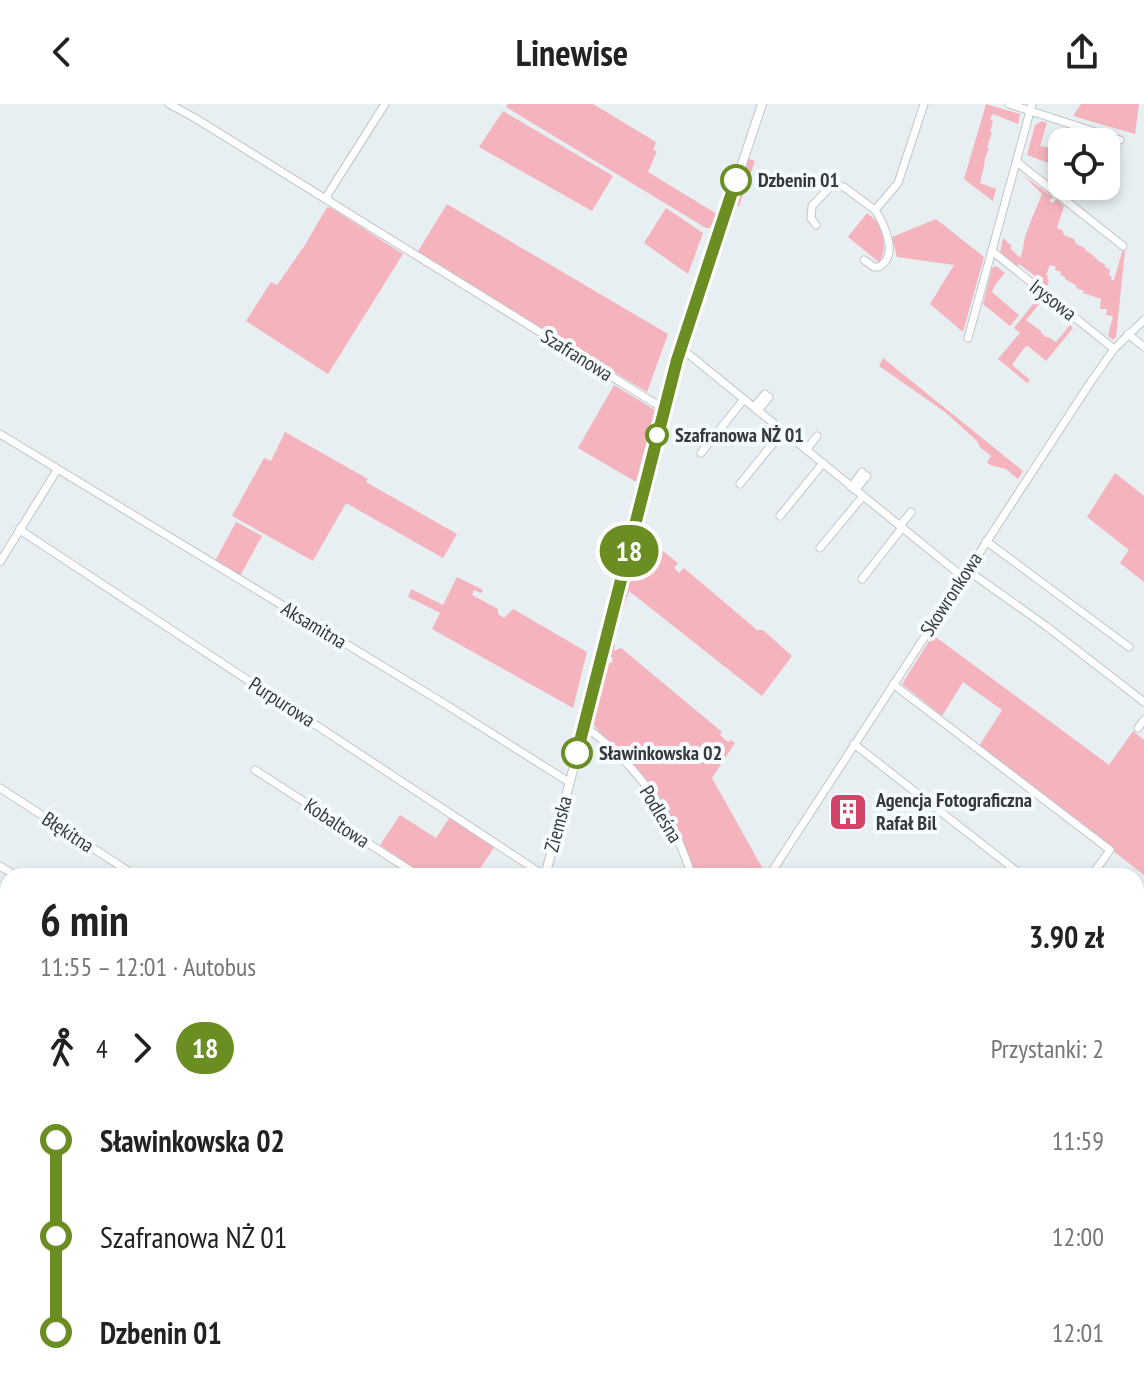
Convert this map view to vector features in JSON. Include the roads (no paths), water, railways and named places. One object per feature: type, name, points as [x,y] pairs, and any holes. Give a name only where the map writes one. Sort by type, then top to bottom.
[{"type":"street","name":"Szafranowa","points":[[169,104],[664,409]]},
{"type":"street","points":[[327,200],[385,104]]},
{"type":"street","name":"Ziemska","points":[[547,868],[681,348],[762,104]]},
{"type":"street","points":[[875,210],[898,183],[924,104]]},
{"type":"street","points":[[1009,104],[1031,107],[1088,128]]},
{"type":"street","points":[[968,338],[1031,107]]},
{"type":"street","points":[[1017,162],[1123,246]]},
{"type":"street","points":[[816,225],[811,218],[812,206],[832,185],[844,187],[875,210],[889,246],[888,258],[879,267],[864,260]]},
{"type":"street","name":"Irysowa","points":[[992,251],[1114,349]]},
{"type":"street","name":"Skowronkowa","points":[[774,868],[1088,385],[1114,349],[1144,320]]},
{"type":"street","points":[[1128,334],[1144,347]]},
{"type":"street","points":[[681,348],[901,527],[965,574],[1034,618],[1144,702]]},
{"type":"street","points":[[756,409],[767,395]]},
{"type":"street","points":[[701,453],[744,399]]},
{"type":"street","points":[[740,484],[783,431]]},
{"type":"street","name":"Aksamitna","points":[[0,434],[569,782]]},
{"type":"street","points":[[804,448],[815,435]]},
{"type":"street","points":[[780,516],[823,463]]},
{"type":"street","points":[[0,562],[57,470]]},
{"type":"street","points":[[853,488],[864,474]]},
{"type":"street","points":[[820,548],[863,496]]},
{"type":"street","points":[[862,579],[911,512]]},
{"type":"street","name":"Purpurowa","points":[[20,528],[533,868]]},
{"type":"street","points":[[986,541],[1129,647]]},
{"type":"street","points":[[893,684],[1110,850],[1097,868]]},
{"type":"street","points":[[1138,728],[1144,720]]},
{"type":"street","name":"Podleśna","points":[[584,726],[620,757],[655,799],[674,831],[689,868]]},
{"type":"street","points":[[854,744],[1013,868]]},
{"type":"street","name":"Kobaltowa","points":[[255,770],[407,868]]},
{"type":"street","name":"Błękitna","points":[[0,788],[124,868]]},
{"type":"place","name":"Dzbenin 01","points":[[736,180]]},
{"type":"place","name":"Szafranowa NŻ 01","points":[[657,435]]},
{"type":"place","name":"Sławinkowska 02","points":[[577,753]]},
{"type":"place","name":"Agencja Fotograficzna Rafał Bil","points":[[848,812]]}]
